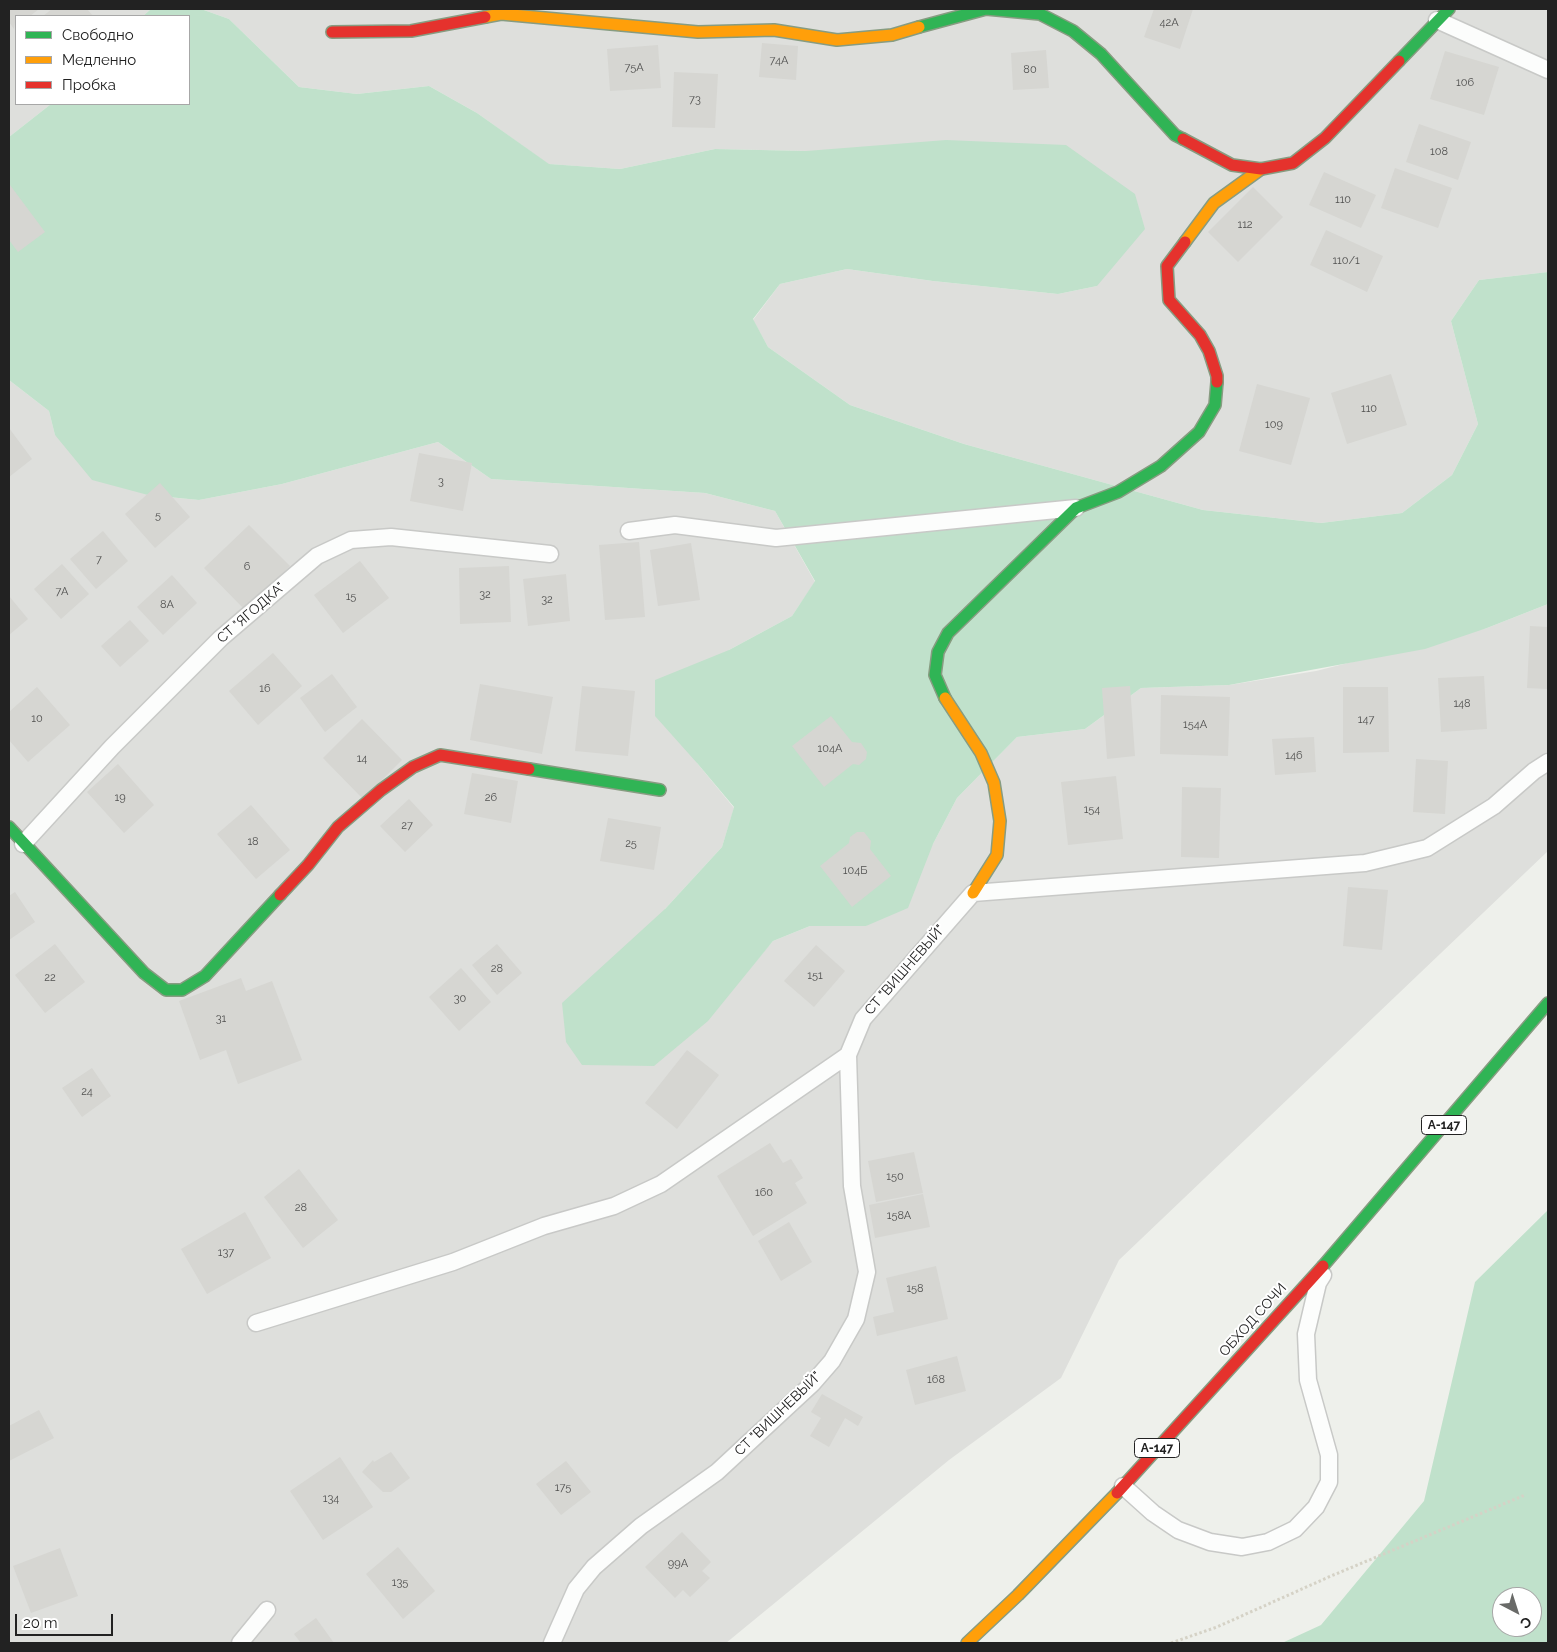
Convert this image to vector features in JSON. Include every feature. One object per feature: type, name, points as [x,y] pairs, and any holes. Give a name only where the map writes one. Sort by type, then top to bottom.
[{"type":"main road","points":[[332,32],[411,31],[500,14],[698,32],[774,30],[837,40],[892,35],[986,9],[1040,14],[1073,31],[1101,54],[1175,135],[1232,165],[1261,169],[1293,163],[1325,138],[1443,14]]},
{"type":"main road","points":[[973,893],[996,855],[1000,821],[994,783],[981,753],[941,692],[935,675],[938,652],[948,633],[1076,508],[1118,492],[1161,466],[1199,432],[1215,405],[1217,376],[1209,351],[1200,335],[1169,300],[1167,266],[1214,203],[1261,169]]},
{"type":"main road","points":[[9,827],[144,974],[166,990],[182,990],[205,976],[308,865],[338,827],[389,784],[413,767],[440,755],[660,790]]},
{"type":"main road","name":"ОБХОД СОЧИ","points":[[967,1643],[1018,1595],[1123,1486],[1340,1247],[1548,1003]]},
{"type":"lane","points":[[1443,14],[1548,70]]},
{"type":"lane","points":[[629,530],[675,525],[776,538],[1076,508]]},
{"type":"lane","name":"СТ \"ЯГОДКА\"","points":[[23,844],[112,748],[221,638],[317,556],[351,540],[391,537],[550,554]]},
{"type":"lane","points":[[973,893],[1364,863],[1427,848],[1494,806],[1534,771],[1548,762]]},
{"type":"lane","name":"СТ \"ВИШНЕВЫЙ\"","points":[[552,1643],[576,1588],[594,1567],[641,1526],[717,1472],[799,1397],[832,1361],[856,1319],[867,1272],[852,1186],[848,1055],[863,1019],[920,951],[973,893]]},
{"type":"lane","points":[[256,1323],[453,1262],[544,1226],[614,1206],[662,1184],[848,1055]]},
{"type":"lane","points":[[1123,1486],[1153,1513],[1178,1530],[1210,1542],[1242,1547],[1268,1542],[1295,1528],[1316,1508],[1328,1482],[1330,1454],[1308,1380],[1306,1334],[1318,1283],[1340,1247]]},
{"type":"lane","points":[[240,1643],[267,1610]]},
{"type":"path","points":[[1171,1643],[1217,1627],[1331,1576],[1525,1495]]},
{"type":"shaded area","points":[[9,9],[151,9],[144,15],[15,15],[15,105],[50,105],[9,137]]},
{"type":"shaded area","points":[[201,9],[1548,9],[1548,272],[1479,280],[1451,321],[1478,424],[1452,475],[1402,513],[1321,523],[1203,510],[964,444],[850,405],[768,347],[753,320],[780,284],[847,269],[933,281],[1058,294],[1097,286],[806,151],[715,149],[620,169],[548,164],[477,113],[429,86],[357,94],[299,87],[229,19]]},
{"type":"shaded area","points":[[9,380],[49,411],[55,435],[148,495],[199,500],[282,484],[438,442],[491,479],[705,493],[775,511],[815,582],[792,616],[729,650],[697,763],[734,808],[722,847],[665,909],[747,971],[773,941],[810,926],[866,926],[933,844],[957,798],[1017,737],[1085,729],[1141,688],[1229,685],[1316,671],[1487,628],[1548,604],[1548,851],[1119,1260],[1061,1378],[949,1460],[726,1643],[9,1643]]},
{"type":"green space","points":[[151,9],[201,9],[229,19],[299,87],[357,94],[429,86],[477,113],[549,164],[620,169],[715,149],[806,151],[946,140],[1066,145],[1135,194],[1145,229],[1097,286],[1058,294],[933,281],[847,269],[780,284],[753,319],[768,347],[850,405],[964,444],[1203,510],[1321,523],[1402,513],[1452,475],[1478,424],[1451,321],[1479,280],[1548,272],[1548,604],[1487,628],[1425,649],[1229,685],[1141,688],[1085,729],[1017,737],[957,798],[933,844],[908,908],[866,926],[810,926],[773,941],[708,1021],[654,1066],[582,1065],[566,1042],[562,1003],[665,909],[722,847],[734,807],[655,716],[655,680],[729,650],[792,616],[815,581],[775,511],[705,493],[491,479],[438,442],[282,484],[199,500],[148,495],[92,480],[55,435],[49,411],[9,380],[9,137],[50,105],[190,105],[190,15],[144,15]]},
{"type":"green space","points":[[1548,1210],[1548,1643],[1282,1643],[1321,1625],[1424,1501],[1475,1282]]},
{"type":"building","points":[[9,9],[39,9],[31,15],[15,15],[14,29],[9,22]]},
{"type":"building","points":[[52,9],[87,9],[92,15],[44,15]]},
{"type":"building","points":[[1154,9],[1193,9],[1180,49],[1144,37]]},
{"type":"building","points":[[762,43],[798,46],[796,80],[759,77]]},
{"type":"building","points":[[658,45],[661,88],[610,91],[607,49]]},
{"type":"building","points":[[1046,50],[1049,88],[1013,90],[1011,53]]},
{"type":"building","points":[[1445,51],[1499,67],[1484,115],[1430,99]]},
{"type":"building","points":[[674,72],[718,74],[715,128],[672,127]]},
{"type":"building","points":[[1419,124],[1471,142],[1458,180],[1406,162]]},
{"type":"building","points":[[1395,168],[1452,188],[1438,228],[1381,208]]},
{"type":"building","points":[[1324,172],[1376,195],[1361,228],[1309,205]]},
{"type":"building","points":[[10,185],[45,232],[18,252],[9,240]]},
{"type":"building","points":[[1253,187],[1283,217],[1238,262],[1208,232]]},
{"type":"building","points":[[1326,230],[1383,256],[1367,292],[1310,265]]},
{"type":"building","points":[[1391,374],[1407,425],[1347,444],[1331,393]]},
{"type":"building","points":[[1257,384],[1310,398],[1291,465],[1239,451]]},
{"type":"building","points":[[9,428],[32,459],[9,477]]},
{"type":"building","points":[[419,453],[472,463],[463,511],[410,501]]},
{"type":"building","points":[[160,483],[190,517],[155,548],[125,514]]},
{"type":"building","points":[[249,525],[290,566],[245,610],[204,568]]},
{"type":"building","points":[[103,531],[128,561],[96,589],[70,559]]},
{"type":"building","points":[[639,542],[645,617],[605,620],[599,545]]},
{"type":"building","points":[[691,543],[700,600],[658,606],[650,550]]},
{"type":"building","points":[[360,561],[389,598],[343,633],[314,595]]},
{"type":"building","points":[[62,564],[89,594],[61,619],[34,589]]},
{"type":"building","points":[[509,566],[511,622],[460,624],[459,568]]},
{"type":"building","points":[[566,574],[570,621],[528,626],[523,579]]},
{"type":"building","points":[[172,575],[197,603],[163,635],[137,607]]},
{"type":"building","points":[[9,596],[28,619],[9,635]]},
{"type":"building","points":[[130,620],[149,641],[120,667],[101,646]]},
{"type":"building","points":[[1530,626],[1548,627],[1548,689],[1527,688]]},
{"type":"building","points":[[273,653],[302,686],[258,725],[229,691]]},
{"type":"building","points":[[332,674],[357,707],[325,732],[300,698]]},
{"type":"building","points":[[1484,676],[1487,729],[1441,732],[1438,678]]},
{"type":"building","points":[[480,684],[553,697],[542,754],[470,740]]},
{"type":"building","points":[[582,686],[635,691],[628,756],[575,751]]},
{"type":"building","points":[[1130,686],[1135,756],[1107,759],[1102,688]]},
{"type":"building","points":[[37,687],[70,725],[28,762],[9,740],[9,712]]},
{"type":"building","points":[[1343,687],[1388,687],[1389,752],[1343,753]]},
{"type":"building","points":[[1161,695],[1230,697],[1228,756],[1160,754]]},
{"type":"building","points":[[831,716],[852,742],[861,743],[867,752],[866,759],[859,765],[853,764],[824,787],[792,746]]},
{"type":"building","points":[[362,719],[402,760],[363,799],[323,758]]},
{"type":"building","points":[[1314,737],[1316,772],[1275,775],[1272,739]]},
{"type":"building","points":[[1416,759],[1448,761],[1445,814],[1413,812]]},
{"type":"building","points":[[118,764],[154,805],[124,833],[87,792]]},
{"type":"building","points":[[472,773],[518,781],[511,823],[464,814]]},
{"type":"building","points":[[1116,776],[1123,839],[1068,845],[1061,782]]},
{"type":"building","points":[[1182,787],[1221,788],[1219,858],[1181,857]]},
{"type":"building","points":[[409,799],[433,825],[405,852],[380,826]]},
{"type":"building","points":[[251,805],[290,850],[256,879],[217,834]]},
{"type":"building","points":[[608,818],[661,827],[654,870],[600,861]]},
{"type":"building","points":[[857,832],[864,832],[871,841],[870,849],[891,876],[852,907],[820,866],[849,843],[850,837]]},
{"type":"building","points":[[1348,887],[1388,890],[1382,950],[1343,946]]},
{"type":"building","points":[[15,892],[35,922],[9,940],[9,896]]},
{"type":"building","points":[[55,944],[85,982],[45,1013],[15,975]]},
{"type":"building","points":[[497,944],[522,973],[497,995],[472,965]]},
{"type":"building","points":[[816,945],[845,971],[814,1007],[784,981]]},
{"type":"building","points":[[461,968],[491,1002],[459,1031],[429,997]]},
{"type":"building","points":[[241,978],[246,991],[272,981],[302,1060],[238,1084],[226,1050],[200,1060],[179,1001]]},
{"type":"building","points":[[687,1050],[719,1075],[677,1129],[645,1103]]},
{"type":"building","points":[[92,1068],[111,1096],[82,1117],[62,1088]]},
{"type":"building","points":[[770,1143],[783,1163],[791,1159],[803,1178],[795,1183],[807,1203],[753,1236],[717,1176]]},
{"type":"building","points":[[914,1152],[923,1193],[876,1202],[868,1161]]},
{"type":"building","points":[[299,1169],[338,1220],[303,1248],[264,1197]]},
{"type":"building","points":[[923,1194],[930,1227],[875,1238],[869,1205]]},
{"type":"building","points":[[245,1212],[271,1258],[207,1294],[181,1249]]},
{"type":"building","points":[[789,1222],[812,1262],[781,1281],[758,1241]]},
{"type":"building","points":[[936,1266],[948,1319],[877,1336],[873,1317],[894,1312],[886,1278]]},
{"type":"building","points":[[957,1356],[966,1391],[915,1405],[906,1370]]},
{"type":"building","points":[[822,1394],[863,1417],[858,1426],[845,1418],[829,1447],[810,1436],[821,1418],[811,1412]]},
{"type":"building","points":[[39,1410],[54,1438],[9,1461],[9,1426]]},
{"type":"building","points":[[391,1452],[410,1478],[391,1492],[383,1492],[362,1472],[373,1460],[374,1462]]},
{"type":"building","points":[[340,1457],[373,1507],[323,1540],[290,1491]]},
{"type":"building","points":[[566,1461],[591,1492],[561,1515],[536,1484]]},
{"type":"building","points":[[682,1532],[711,1562],[702,1571],[710,1578],[690,1597],[683,1590],[675,1598],[645,1567]]},
{"type":"building","points":[[398,1547],[435,1591],[403,1619],[366,1574]]},
{"type":"building","points":[[60,1548],[78,1596],[31,1613],[13,1566]]},
{"type":"building","points":[[316,1618],[334,1643],[301,1643],[294,1634]]},
{"type":"traffic: fast","points":[[919,27],[986,9],[1040,14],[1073,31],[1101,54],[1175,135],[1183,139]]},
{"type":"traffic: fast","points":[[1399,61],[1449,9]]},
{"type":"traffic: fast","points":[[945,698],[935,675],[938,652],[948,633],[1076,508],[1118,492],[1161,466],[1199,432],[1215,405],[1217,382]]},
{"type":"traffic: fast","points":[[529,769],[660,790]]},
{"type":"traffic: fast","points":[[9,827],[144,973],[166,990],[182,990],[205,976],[280,895]]},
{"type":"traffic: fast","points":[[1323,1266],[1548,1003]]},
{"type":"traffic: slow","points":[[485,17],[501,14],[698,32],[774,30],[837,40],[892,35],[919,27]]},
{"type":"traffic: slow","points":[[1185,242],[1214,203],[1261,169]]},
{"type":"traffic: slow","points":[[945,698],[981,753],[994,783],[1000,821],[997,855],[973,893]]},
{"type":"traffic: slow","points":[[967,1643],[1018,1595],[1117,1493]]},
{"type":"traffic: jam","points":[[332,32],[411,31],[485,17]]},
{"type":"traffic: jam","points":[[1183,139],[1232,165],[1261,169],[1293,163],[1325,138],[1399,61]]},
{"type":"traffic: jam","points":[[1185,242],[1167,266],[1169,300],[1200,335],[1209,351],[1217,382]]},
{"type":"traffic: jam","points":[[280,895],[308,865],[338,827],[381,790],[413,767],[440,755],[529,769]]},
{"type":"traffic: jam","points":[[1117,1493],[1323,1266]]}]
